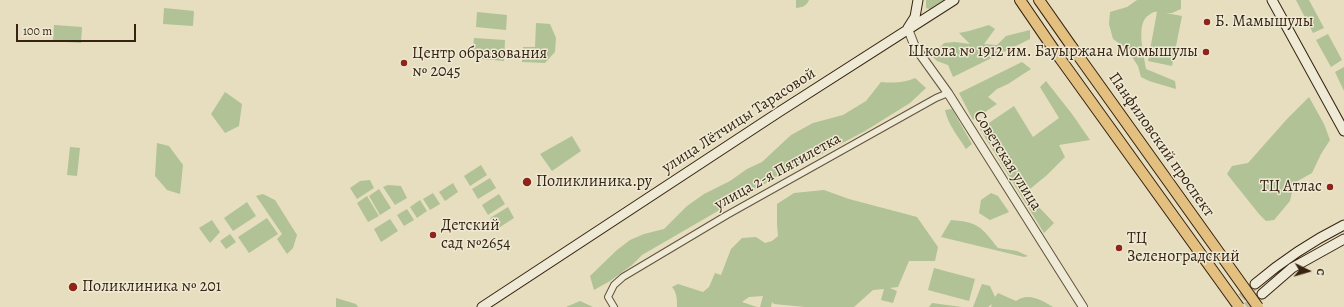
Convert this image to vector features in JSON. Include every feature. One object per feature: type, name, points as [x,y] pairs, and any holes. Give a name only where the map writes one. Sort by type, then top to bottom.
[{"type":"main road","points":[[908,30],[915,17],[918,0]]},
{"type":"main road","name":"улица Лётчицы Тарасовой","points":[[482,307],[954,0]]},
{"type":"main road","points":[[1013,0],[1022,4]]},
{"type":"main road","name":"Панфиловский проспект","points":[[1039,0],[1258,307]]},
{"type":"main road","points":[[1272,0],[1344,131]]},
{"type":"main road","name":"Панфиловский проспект","points":[[1022,4],[1240,307]]},
{"type":"main road","points":[[1255,284],[1296,252],[1344,226]]},
{"type":"main road","points":[[1262,294],[1292,268],[1344,239]]},
{"type":"street","name":"Советская улица","points":[[908,30],[915,47],[948,93],[1083,307]]},
{"type":"street","name":"улица 2-я Пятилетка","points":[[614,307],[608,297],[614,285],[623,277],[727,215],[936,98],[948,93]]},
{"type":"green space","points":[[796,0],[809,0],[802,7],[796,8]]},
{"type":"green space","points":[[926,0],[944,0],[932,9],[929,9],[926,8]]},
{"type":"green space","points":[[1137,0],[1181,0],[1181,9],[1172,13],[1166,13],[1182,16],[1172,66],[1148,61],[1157,12],[1152,13],[1145,19],[1141,32],[1146,69],[1175,81],[1176,89],[1141,77],[1138,66],[1126,48],[1113,39],[1109,24],[1110,12],[1127,7]]},
{"type":"green space","points":[[1296,0],[1309,0],[1324,28],[1313,33]]},
{"type":"green space","points":[[164,8],[194,11],[193,26],[163,24]]},
{"type":"green space","points":[[477,12],[507,15],[506,30],[476,27]]},
{"type":"green space","points":[[536,23],[550,24],[556,38],[555,52],[545,63],[522,62],[523,47],[535,47]]},
{"type":"green space","points":[[54,25],[82,27],[81,43],[53,41]]},
{"type":"green space","points":[[989,25],[995,29],[984,44],[997,45],[1006,36],[1030,30],[1030,39],[953,77],[948,65],[937,61],[932,56],[944,43],[955,42],[970,44],[959,33]]},
{"type":"green space","points":[[1328,34],[1342,60],[1331,67],[1316,40]]},
{"type":"green space","points":[[474,38],[505,40],[504,61],[472,58]]},
{"type":"green space","points":[[1022,62],[1031,69],[1008,84],[997,89],[988,97],[997,104],[973,120],[959,93]]},
{"type":"green space","points":[[1344,67],[1344,91],[1335,72]]},
{"type":"green space","points":[[915,78],[926,88],[910,103],[865,131],[803,164],[789,168],[773,179],[642,255],[632,265],[610,281],[594,290],[590,276],[617,250],[630,240],[644,234],[664,229],[687,206],[704,194],[762,162],[791,135],[813,123],[843,115],[866,101],[881,82],[898,82]]},
{"type":"green space","points":[[1046,81],[1090,140],[1059,145],[1065,157],[1030,189],[1035,203],[1054,223],[1044,233],[980,129],[1014,106],[1033,137],[1059,118],[1040,87]]},
{"type":"green space","points":[[225,92],[242,104],[239,126],[225,133],[211,114]]},
{"type":"green space","points":[[1309,97],[1324,124],[1330,140],[1312,173],[1294,183],[1290,201],[1274,220],[1266,221],[1227,174],[1232,166],[1248,163],[1287,119]]},
{"type":"green space","points":[[952,109],[972,144],[966,149],[951,126],[946,115],[945,110]]},
{"type":"green space","points":[[572,136],[581,151],[552,171],[540,154]]},
{"type":"green space","points":[[157,143],[169,146],[183,165],[180,194],[167,190],[155,176]]},
{"type":"green space","points":[[70,147],[80,148],[77,176],[67,175]]},
{"type":"green space","points":[[481,165],[487,175],[470,186],[464,176]]},
{"type":"green space","points":[[490,178],[496,188],[478,199],[472,189]]},
{"type":"green space","points":[[370,180],[374,188],[357,199],[350,188],[360,181]]},
{"type":"green space","points":[[453,183],[458,192],[445,201],[439,192]]},
{"type":"green space","points":[[388,185],[401,186],[407,198],[395,205],[383,187]]},
{"type":"green space","points":[[379,189],[391,208],[380,215],[369,196]]},
{"type":"green space","points":[[824,190],[849,199],[917,217],[938,247],[935,261],[909,261],[898,287],[890,288],[897,291],[893,303],[881,300],[884,289],[873,290],[854,307],[805,307],[774,304],[772,302],[771,307],[760,307],[763,296],[749,297],[742,302],[757,307],[677,307],[676,294],[672,287],[678,284],[703,292],[709,287],[715,273],[721,275],[731,249],[742,238],[756,237],[765,243],[772,241],[778,236],[777,204],[794,193]]},
{"type":"green space","points":[[433,193],[440,204],[430,210],[423,199]]},
{"type":"green space","points":[[991,193],[998,196],[1009,212],[990,220],[979,213],[981,200]]},
{"type":"green space","points":[[263,194],[275,200],[297,235],[293,248],[287,254],[277,239],[282,234],[256,196]]},
{"type":"green space","points":[[499,194],[505,204],[488,215],[482,205]]},
{"type":"green space","points":[[367,196],[379,216],[368,222],[357,203]]},
{"type":"green space","points":[[420,200],[427,211],[417,218],[410,207]]},
{"type":"green space","points":[[247,202],[256,216],[233,231],[224,218]]},
{"type":"green space","points":[[508,207],[514,218],[497,229],[490,218]]},
{"type":"green space","points":[[407,209],[414,220],[404,226],[397,215]]},
{"type":"green space","points":[[267,218],[278,234],[249,253],[238,237]]},
{"type":"green space","points":[[390,219],[398,231],[381,242],[374,229]]},
{"type":"green space","points":[[212,220],[220,232],[210,243],[199,228]]},
{"type":"green space","points":[[951,220],[974,224],[983,230],[998,248],[1017,251],[1028,256],[1024,257],[941,237]]},
{"type":"green space","points":[[230,234],[236,242],[226,249],[220,241]]},
{"type":"green space","points":[[934,268],[975,279],[969,301],[928,290]]},
{"type":"green space","points":[[982,284],[990,286],[995,297],[998,293],[1016,301],[1021,298],[1030,297],[1040,300],[1053,307],[991,307],[992,304],[988,307],[973,307]]},
{"type":"green space","points":[[336,298],[356,304],[358,307],[336,307]]},
{"type":"green space","points":[[580,301],[593,307],[566,307]]},
{"type":"green space","points":[[932,303],[962,307],[929,307]]},
{"type":"tunnel","points":[[1232,307],[1253,287]]},
{"type":"tunnel","points":[[1247,307],[1262,294]]},
{"type":"place","name":"Б. Мамышулы","points":[[1207,22]]},
{"type":"place","name":"Школа № 1912 им. Бауыржана Момышулы","points":[[1206,52]]},
{"type":"place","name":"Центр образования № 2045","points":[[404,63]]},
{"type":"place","name":"Поликлиника.ру","points":[[527,182]]},
{"type":"place","name":"ТЦ Атлас","points":[[1330,187]]},
{"type":"place","name":"Детский сад №2654","points":[[433,235]]},
{"type":"place","name":"ТЦ Зеленоградский","points":[[1119,248]]},
{"type":"place","name":"Поликлиника № 201","points":[[73,287]]}]
